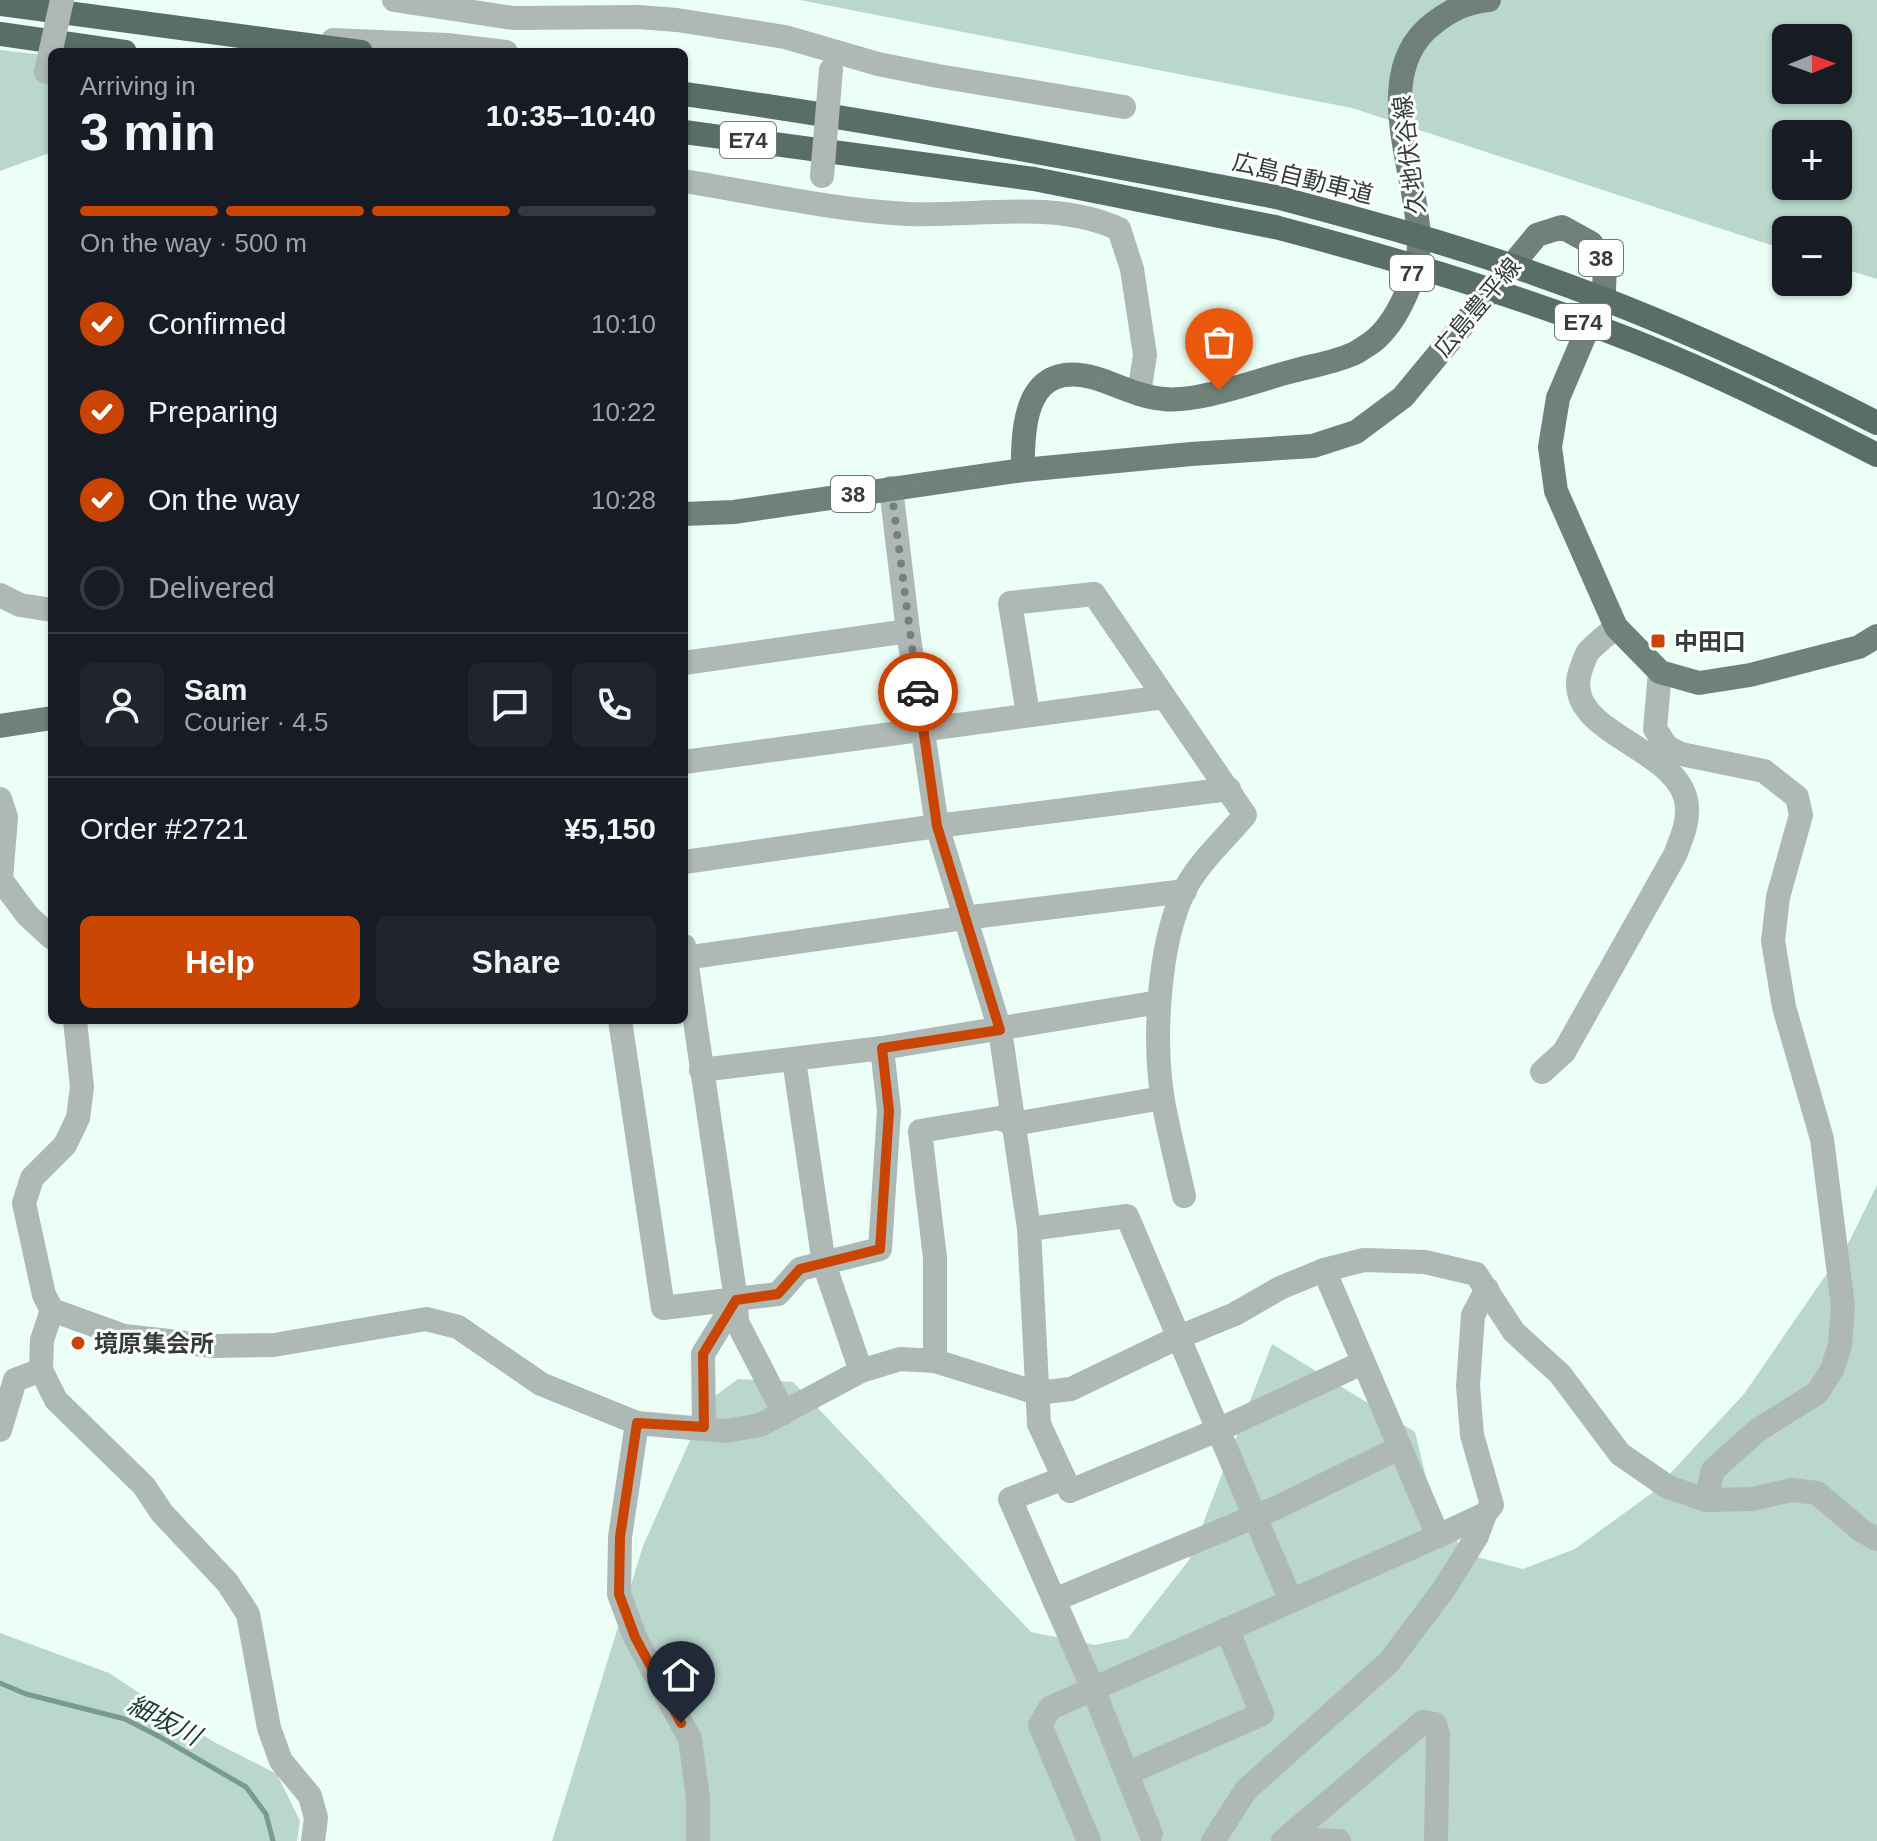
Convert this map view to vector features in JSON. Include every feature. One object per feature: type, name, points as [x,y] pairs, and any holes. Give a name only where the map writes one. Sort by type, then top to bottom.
[{"type":"highway","points":[[0,4],[330,48]]},
{"type":"highway","points":[[0,34],[97,48]]},
{"type":"highway","name":"広島自動車道","points":[[688,95],[1039,152],[1276,197],[1408,233],[1543,276],[1678,329],[1877,423]]},
{"type":"highway","name":"E74","points":[[688,133],[1034,179],[1275,227],[1402,260],[1537,305],[1669,355],[1796,413],[1877,455]]},
{"type":"main road","name":"久地伏谷線","points":[[1023,470],[1022,437],[1026,412],[1045,382],[1057,377],[1093,377],[1165,400],[1191,398],[1356,353],[1377,338],[1396,315],[1409,288],[1419,244],[1416,205],[1399,109],[1401,79],[1409,54],[1425,30],[1448,6],[1489,0]]},
{"type":"main road","name":"広島豊平線","points":[[688,514],[734,512],[1023,470],[1313,446],[1356,432],[1403,397],[1537,235],[1562,227],[1591,243],[1605,264],[1604,290],[1558,398],[1550,447],[1556,491],[1616,627],[1660,672],[1699,683],[1750,675],[1859,647],[1877,636]]},
{"type":"main road","points":[[0,726],[48,719]]},
{"type":"street","points":[[54,48],[62,0]]},
{"type":"street","points":[[394,0],[513,18],[638,17],[677,20],[785,37],[833,61],[1124,107]]},
{"type":"street","points":[[231,35],[472,48]]},
{"type":"street","points":[[816,203],[822,176],[833,61]]},
{"type":"street","points":[[688,87],[760,105]]},
{"type":"street","points":[[688,144],[742,151],[812,149]]},
{"type":"street","points":[[688,182],[816,203],[907,214],[1048,212],[1099,219],[1119,229],[1132,269],[1145,355],[1139,394]]},
{"type":"street","points":[[891,488],[908,631],[937,826],[1000,1030],[1029,1229],[1039,1424],[1070,1491],[1218,1430],[1362,1363]]},
{"type":"street","points":[[1028,714],[1010,603],[1094,594],[1245,815],[1185,891],[1168,937],[1159,1002],[1162,1098],[1184,1196]]},
{"type":"street","points":[[0,595],[20,605],[48,609]]},
{"type":"street","points":[[1542,1072],[1564,1052],[1675,855],[1686,829],[1687,805],[1680,784],[1664,767],[1606,728],[1584,707],[1576,682],[1586,654],[1616,627]]},
{"type":"street","points":[[688,662],[908,631]]},
{"type":"street","points":[[1660,672],[1655,729],[1667,747],[1681,754],[1764,771],[1797,797],[1801,815],[1778,897],[1773,941],[1784,1007],[1822,1139],[1843,1306],[1836,1358],[1817,1393],[1758,1430],[1713,1470],[1706,1500]]},
{"type":"street","points":[[688,761],[1164,697]]},
{"type":"street","points":[[688,861],[1229,789]]},
{"type":"street","points":[[0,799],[6,817],[1,881],[28,916],[48,934]]},
{"type":"street","points":[[688,954],[1185,891]]},
{"type":"street","points":[[688,976],[737,1322],[784,1413]]},
{"type":"street","points":[[701,1070],[882,1048],[1159,1002]]},
{"type":"street","points":[[75,1024],[82,1087],[78,1118],[65,1145],[32,1178],[24,1203],[44,1295],[52,1310],[124,1336],[214,1346],[274,1345],[426,1319],[458,1327],[541,1384],[637,1423],[726,1431],[760,1425],[861,1371],[900,1359],[935,1361],[1037,1393],[1071,1389],[1235,1314],[1280,1288],[1324,1270],[1364,1260],[1425,1262],[1476,1274],[1514,1332],[1560,1374],[1620,1454],[1668,1487],[1706,1500],[1752,1499],[1791,1490],[1817,1493],[1862,1531],[1877,1539]]},
{"type":"street","points":[[621,1024],[663,1308],[778,1294],[800,1269],[880,1249],[889,1111],[882,1048]]},
{"type":"street","points":[[794,1060],[824,1264],[861,1371]]},
{"type":"street","points":[[935,1361],[935,1258],[920,1131],[999,1118],[1014,1124],[1162,1098]]},
{"type":"street","points":[[1029,1229],[1127,1216],[1291,1601]]},
{"type":"street","points":[[1324,1270],[1438,1536]]},
{"type":"street","points":[[1213,1841],[1246,1790],[1389,1662],[1444,1589],[1477,1536],[1492,1505],[1472,1435],[1468,1386],[1473,1315],[1487,1289]]},
{"type":"street","points":[[704,1427],[703,1354],[736,1300]]},
{"type":"street","points":[[52,1310],[42,1340],[41,1370],[56,1400],[144,1486],[179,1533],[227,1582],[248,1614],[269,1728],[281,1761],[310,1796],[316,1818],[313,1841]]},
{"type":"street","points":[[0,1430],[15,1380],[41,1370]]},
{"type":"street","points":[[637,1423],[620,1537],[619,1594],[635,1637],[690,1739],[698,1798],[698,1841]]},
{"type":"street","points":[[1054,1600],[1254,1517],[1399,1448]]},
{"type":"street","points":[[1064,1478],[1010,1499],[1093,1689],[1151,1834]]},
{"type":"street","points":[[1089,1841],[1040,1725],[1050,1708],[1485,1514]]},
{"type":"street","points":[[1128,1773],[1262,1714],[1227,1629]]},
{"type":"street","points":[[1289,1836],[1423,1722],[1435,1724],[1438,1734],[1436,1841]]},
{"type":"street","points":[[1289,1836],[1339,1841]]},
{"type":"green space","points":[[800,0],[1877,0],[1877,279],[1852,271],[1852,216],[1772,216],[1772,245],[1352,108]]},
{"type":"green space","points":[[0,50],[48,56],[48,153],[0,171]]},
{"type":"green space","points":[[1877,1185],[1877,1841],[552,1841],[643,1546],[707,1402],[738,1379],[793,1382],[1031,1632],[1095,1645],[1128,1638],[1189,1560],[1272,1344],[1415,1432],[1431,1498],[1465,1554],[1523,1569],[1575,1549],[1652,1493],[1744,1394],[1850,1240]]},
{"type":"green space","points":[[0,1633],[109,1673],[212,1741],[277,1774],[300,1821],[297,1841],[0,1841]]},
{"type":"waterway","name":"細坂川","points":[[0,1683],[26,1694],[125,1719],[160,1737],[246,1787],[266,1814],[273,1841]]},
{"type":"way so far","points":[[918,692],[891,488],[1023,470],[1022,437],[1026,412],[1045,382],[1057,377],[1093,377],[1165,400],[1191,398],[1219,390]]},
{"type":"place","name":"中田口","points":[[1658,641]]},
{"type":"place","name":"境原集会所","points":[[78,1343]]},
{"type":"route","points":[[681,1723],[635,1637],[619,1594],[620,1537],[637,1423],[704,1427],[703,1354],[736,1300],[778,1294],[800,1269],[880,1249],[889,1111],[882,1048],[1000,1030],[937,826],[918,692]]}]
